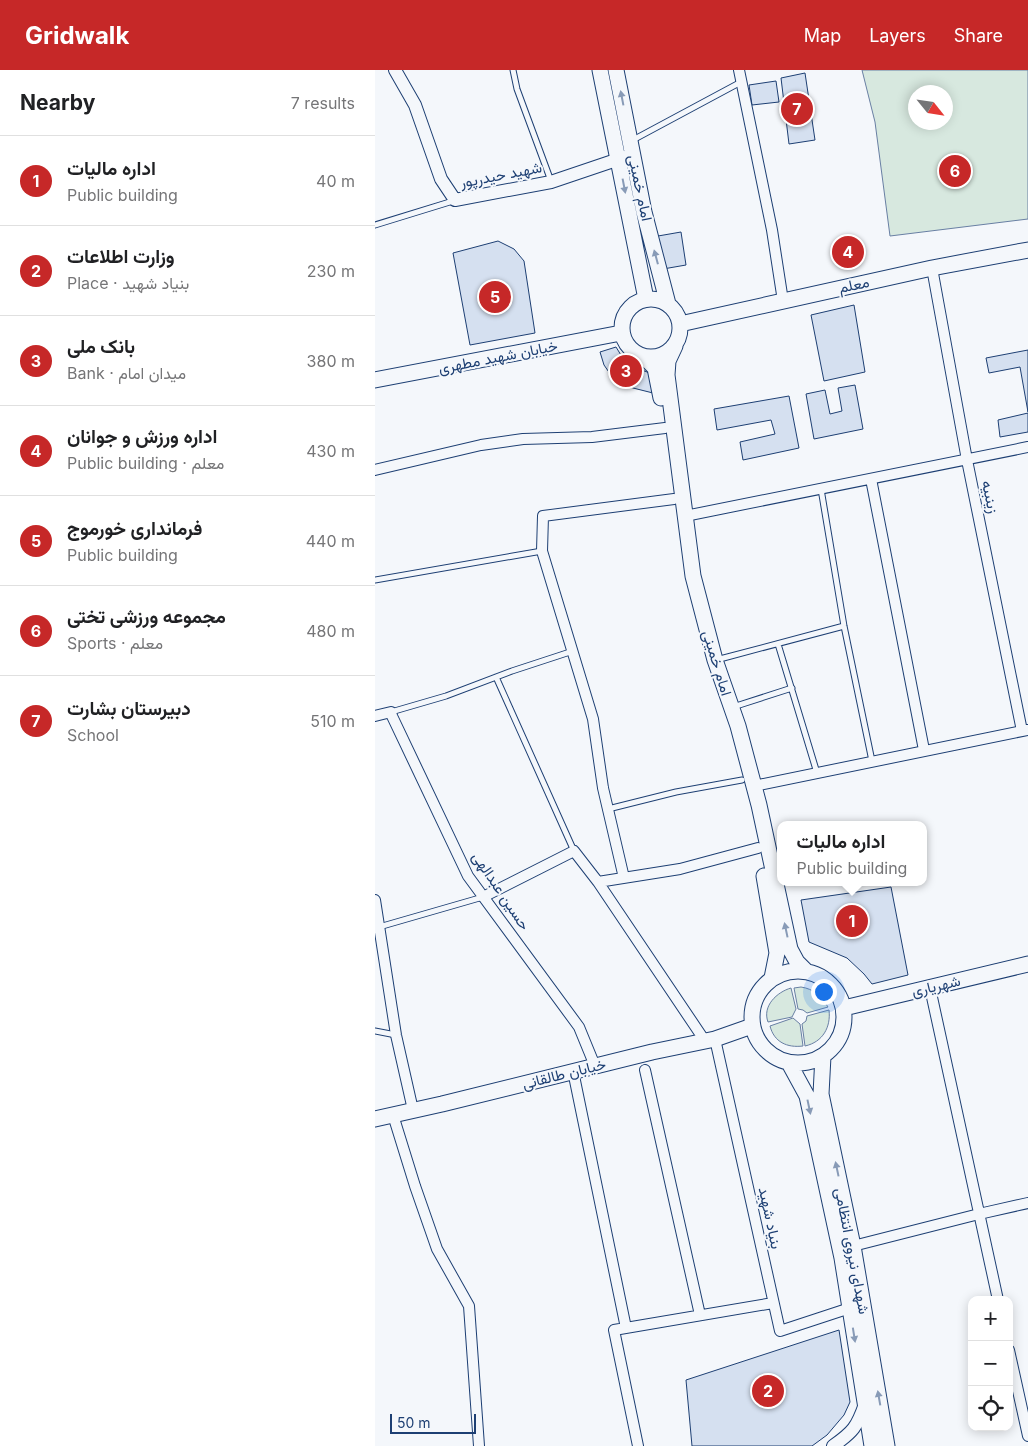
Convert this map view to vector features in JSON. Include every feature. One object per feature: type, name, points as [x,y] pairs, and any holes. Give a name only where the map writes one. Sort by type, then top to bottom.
[{"type":"main road","name":"امام خمینی","points":[[600,70],[646,299]]},
{"type":"main road","name":"امام خمینی","points":[[616,70],[644,212],[668,304]]},
{"type":"main road","name":"معلم","points":[[680,324],[932,268],[1028,250]]},
{"type":"main road","points":[[646,299],[668,304],[676,313],[680,324],[680,335],[675,346],[666,354],[655,358],[644,357],[633,352],[625,344],[621,333],[622,322],[627,311],[635,303],[646,299]]},
{"type":"main road","name":"خیابان شهید مطهری","points":[[375,380],[621,333]]},
{"type":"main road","name":"امام خمینی","points":[[675,346],[668,360],[667,375],[693,576],[715,660],[731,707],[748,783],[791,949],[797,962],[807,972]]},
{"type":"main road","name":"امام خمینی","points":[[644,357],[655,368],[675,499],[683,578],[705,663],[748,783],[777,953],[773,978]]},
{"type":"main road","name":"شهریاری","points":[[844,1008],[1028,964]]},
{"type":"main road","points":[[789,971],[807,972],[824,978],[837,991],[844,1008],[843,1026],[836,1043],[823,1056],[807,1063],[789,1063],[772,1056],[759,1043],[752,1026],[753,1008],[759,991],[773,978],[789,971]]},
{"type":"main road","name":"خیابان طالقانی","points":[[375,1119],[710,1040],[752,1026]]},
{"type":"main road","name":"شهدای نیروی انتظامی","points":[[823,1056],[821,1094],[853,1246],[887,1446]]},
{"type":"main road","name":"شهدای نیروی انتظامی","points":[[789,1063],[807,1096],[842,1258],[872,1446]]},
{"type":"street","name":"شهید حیدرپور","points":[[395,70],[415,106],[441,179],[455,200],[551,182],[618,160],[632,148]]},
{"type":"street","points":[[739,70],[772,230],[783,301]]},
{"type":"street","name":"زینبیه","points":[[932,268],[967,460],[1025,730]]},
{"type":"street","points":[[375,470],[481,445],[523,438],[592,437],[665,428]]},
{"type":"street","points":[[685,516],[1028,447]]},
{"type":"street","points":[[871,479],[924,750]]},
{"type":"street","points":[[624,878],[603,788],[593,719],[542,551],[543,516],[675,499]]},
{"type":"street","points":[[375,716],[391,712]]},
{"type":"street","name":"حسین عبدالهی","points":[[391,712],[468,876],[579,1027],[595,1066]]},
{"type":"street","points":[[748,783],[817,773],[1025,730]]},
{"type":"street","points":[[598,882],[679,869],[758,848]]},
{"type":"street","points":[[483,897],[574,851],[710,1040]]},
{"type":"street","points":[[375,900],[396,1036],[413,1110]]},
{"type":"street","points":[[930,988],[997,1296]]},
{"type":"street","name":"بنیاد شهید","points":[[710,1040],[780,1331],[850,1308]]},
{"type":"street","points":[[645,1070],[700,1315]]},
{"type":"street","points":[[573,1071],[626,1328]]},
{"type":"street","points":[[393,1115],[437,1249],[469,1306],[479,1446]]},
{"type":"street","points":[[853,1246],[1028,1203]]},
{"type":"street","points":[[637,1446],[615,1330],[773,1303]]},
{"type":"street","points":[[1013,1368],[1028,1436]]},
{"type":"street","points":[[833,1446],[850,1434],[859,1420],[865,1404]]},
{"type":"lane","points":[[513,70],[517,89],[551,182]]},
{"type":"lane","points":[[632,148],[741,82]]},
{"type":"lane","points":[[375,225],[455,200]]},
{"type":"lane","points":[[821,489],[844,626],[872,761]]},
{"type":"lane","points":[[375,580],[542,551]]},
{"type":"lane","points":[[715,660],[844,626]]},
{"type":"lane","points":[[778,644],[817,773]]},
{"type":"lane","points":[[391,712],[446,696],[573,651]]},
{"type":"lane","points":[[496,677],[574,851]]},
{"type":"lane","points":[[731,707],[791,688]]},
{"type":"lane","points":[[608,809],[676,792],[748,783]]},
{"type":"lane","points":[[378,927],[483,897]]},
{"type":"lane","points":[[375,1031],[396,1036]]},
{"type":"shaded area","points":[[862,70],[1028,70],[1028,219],[890,236],[875,122]]},
{"type":"shaded area","points":[[791,988],[796,1009],[792,1017],[768,1022],[767,1011],[772,1000]]},
{"type":"shaded area","points":[[794,988],[810,989],[817,994],[828,1007],[807,1013],[798,1009]]},
{"type":"shaded area","points":[[829,1010],[829,1022],[825,1033],[817,1041],[805,1046],[802,1024],[806,1021],[807,1016]]},
{"type":"shaded area","points":[[793,1018],[800,1024],[803,1046],[792,1046],[782,1043],[772,1032],[770,1026]]},
{"type":"building","points":[[805,73],[815,140],[789,144],[781,78]]},
{"type":"building","points":[[776,81],[779,102],[752,105],[749,85]]},
{"type":"building","points":[[681,232],[686,265],[663,269],[658,236]]},
{"type":"building","points":[[498,241],[514,249],[524,261],[535,333],[470,345],[453,253]]},
{"type":"building","points":[[854,305],[865,372],[824,381],[811,315]]},
{"type":"building","points":[[616,347],[624,360],[652,374],[653,393],[633,388],[613,378],[604,365],[600,352]]},
{"type":"building","points":[[1028,350],[1028,412],[1020,367],[989,373],[986,358]]},
{"type":"building","points":[[855,385],[863,429],[814,439],[806,394],[825,390],[830,414],[842,411],[838,388]]},
{"type":"building","points":[[789,396],[799,448],[743,460],[740,442],[775,434],[771,420],[717,430],[714,409]]},
{"type":"building","points":[[1028,413],[1028,432],[1000,437],[998,420]]},
{"type":"building","points":[[891,887],[908,975],[872,984],[847,958],[809,942],[801,900]]},
{"type":"building","points":[[839,1330],[850,1402],[844,1415],[827,1435],[812,1446],[692,1446],[686,1380]]},
{"type":"place","name":"دبیرستان بشارت","points":[[797,109]]},
{"type":"place","name":"مجموعه ورزشی تختی","points":[[955,171]]},
{"type":"place","name":"اداره ورزش و جوانان","points":[[848,252]]},
{"type":"place","name":"فرمانداری خورموج","points":[[495,297]]},
{"type":"place","name":"بانک ملی","points":[[626,371]]},
{"type":"place","name":"اداره مالیات","points":[[852,921]]},
{"type":"place","name":"وزارت اطلاعات","points":[[768,1391]]}]
